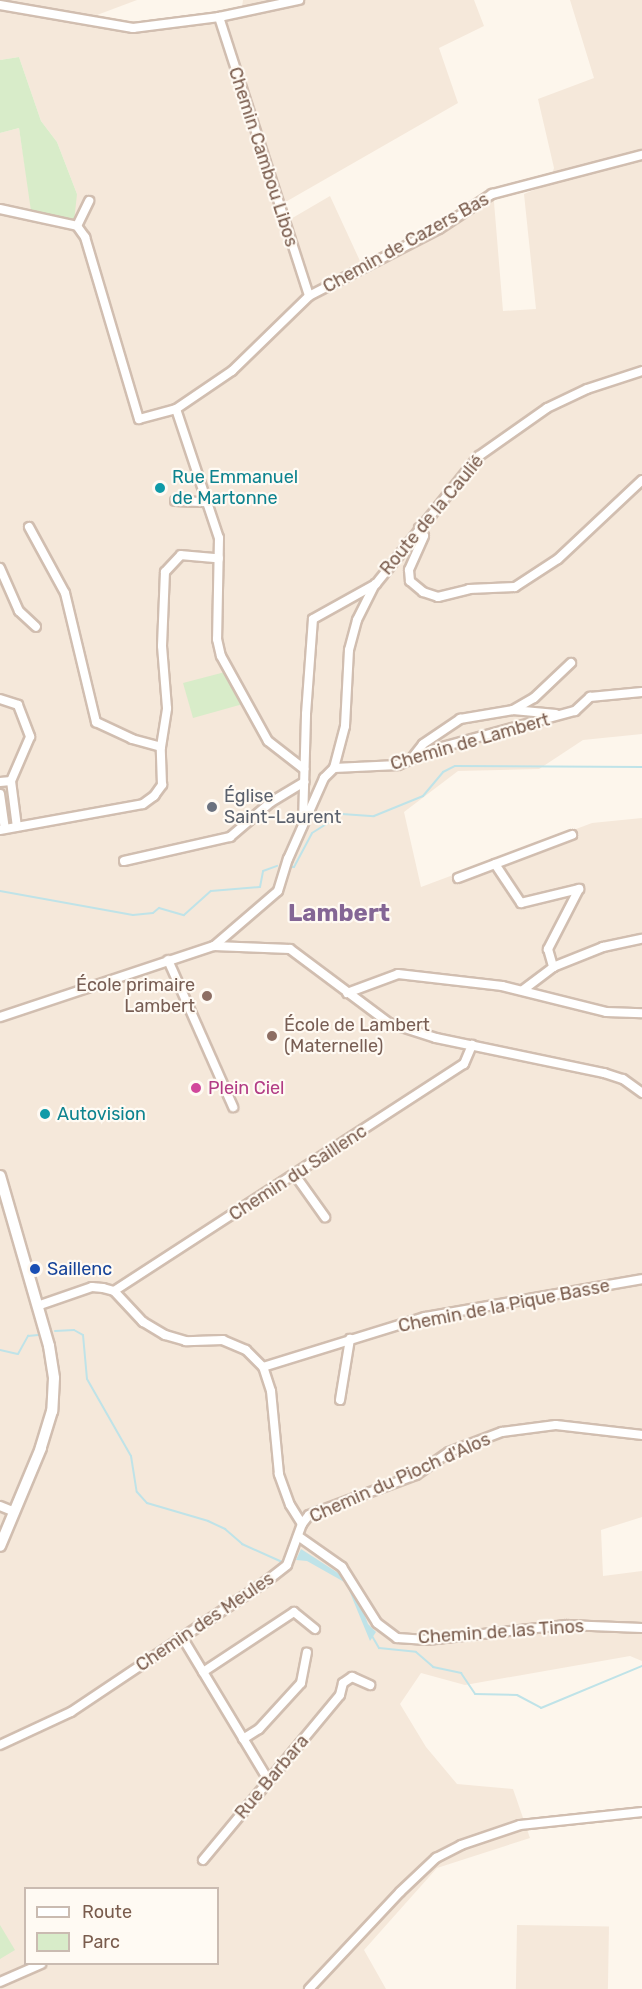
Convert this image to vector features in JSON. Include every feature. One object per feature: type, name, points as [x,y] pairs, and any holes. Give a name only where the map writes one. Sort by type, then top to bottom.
[{"type":"main road","points":[[0,1546],[41,1449],[52,1411],[54,1378],[37,1306],[1,1182]]},
{"type":"street","points":[[0,5],[133,28],[219,17],[299,0]]},
{"type":"street","name":"Chemin Cambou Libos","points":[[219,17],[309,296]]},
{"type":"street","name":"Chemin de Cazers Bas","points":[[77,226],[85,237],[105,296],[117,354],[139,419],[176,409],[250,357],[309,296],[438,229],[492,194],[642,155]]},
{"type":"street","points":[[0,209],[77,226],[89,201]]},
{"type":"street","name":"Route de la Caulié","points":[[303,827],[313,619],[376,584],[478,456],[517,427],[587,389],[642,371]]},
{"type":"street","points":[[176,409],[219,538],[218,639],[221,656],[268,741],[304,769]]},
{"type":"street","points":[[419,528],[424,536],[409,570],[410,581],[423,591],[438,597],[469,589],[515,587],[558,559],[642,480]]},
{"type":"street","points":[[175,501],[208,502]]},
{"type":"street","points":[[29,527],[65,593],[96,722],[132,739],[161,747]]},
{"type":"street","points":[[0,794],[3,830],[143,804],[162,785],[161,747],[167,708],[162,646],[165,572],[181,555],[219,558]]},
{"type":"street","points":[[0,568],[19,611],[36,627]]},
{"type":"street","points":[[214,946],[278,891],[324,778],[334,768],[345,726],[349,650],[357,620],[376,584]]},
{"type":"street","points":[[513,710],[534,698],[571,663]]},
{"type":"street","name":"Chemin de Lambert","points":[[334,768],[398,765],[431,750],[575,711],[590,697],[642,692]]},
{"type":"street","points":[[0,699],[18,705],[30,736],[11,781],[17,827]]},
{"type":"street","points":[[410,760],[423,744],[460,719],[513,710],[564,714]]},
{"type":"street","points":[[0,782],[11,781]]},
{"type":"street","points":[[124,861],[230,837],[271,802],[304,782]]},
{"type":"street","points":[[458,878],[572,835]]},
{"type":"street","points":[[495,864],[521,903],[579,889],[548,949],[553,967]]},
{"type":"street","points":[[523,990],[553,967],[603,947],[642,939]]},
{"type":"street","points":[[0,1017],[214,946],[290,949],[389,1023],[472,1045],[604,1073],[623,1079],[642,1093]]},
{"type":"street","points":[[168,960],[233,1107]]},
{"type":"street","points":[[346,993],[398,974],[523,990],[606,1012],[642,1013]]},
{"type":"street","name":"Chemin du Saillenc","points":[[114,1292],[464,1064],[472,1045]]},
{"type":"street","points":[[296,1175],[325,1217]]},
{"type":"street","name":"Chemin de la Pique Basse","points":[[263,1367],[425,1317],[642,1280]]},
{"type":"street","points":[[37,1306],[92,1287],[114,1292],[143,1322],[165,1335],[186,1341],[223,1340],[246,1350],[263,1367],[272,1391],[279,1474],[290,1505],[302,1524]]},
{"type":"street","points":[[340,1400],[350,1339]]},
{"type":"street","name":"Chemin du Pioch d'Alos","points":[[302,1524],[309,1515],[416,1475],[448,1452],[502,1432],[556,1425],[642,1435]]},
{"type":"street","points":[[0,1506],[15,1512]]},
{"type":"street","name":"Chemin des Meules","points":[[0,1745],[71,1712],[287,1564],[302,1524]]},
{"type":"street","name":"Chemin de las Tinos","points":[[298,1536],[342,1567],[377,1623],[398,1638],[427,1640],[566,1625],[642,1628]]},
{"type":"street","points":[[203,1672],[294,1612],[315,1629]]},
{"type":"street","points":[[182,1637],[269,1781]]},
{"type":"street","points":[[243,1739],[259,1729],[301,1683],[307,1653]]},
{"type":"street","name":"Rue Barbara","points":[[203,1860],[340,1695],[343,1683],[352,1677],[370,1685]]},
{"type":"street","points":[[309,1989],[400,1892],[436,1858],[461,1845],[520,1825],[642,1812]]},
{"type":"street","points":[[0,1982],[28,1967]]},
{"type":"shaded area","points":[[0,0],[137,0],[97,15],[142,23],[242,7],[243,0],[474,0],[484,26],[439,48],[458,103],[282,204],[289,220],[330,196],[360,261],[437,226],[493,190],[503,311],[536,309],[524,194],[549,184],[554,168],[538,99],[594,78],[570,0],[642,0],[642,734],[583,740],[539,769],[458,771],[404,812],[421,887],[592,823],[642,818],[642,1517],[601,1530],[603,1576],[642,1571],[642,1661],[630,1656],[465,1685],[421,1673],[400,1704],[426,1747],[457,1784],[513,1789],[530,1838],[437,1868],[364,1950],[386,1989],[0,1989],[0,133],[19,128],[32,211],[77,194],[57,142],[41,121],[19,57],[0,60]]},
{"type":"shaded area","points":[[517,1925],[609,1927],[608,1989],[516,1989]]},
{"type":"green space","points":[[19,57],[41,121],[57,142],[77,194],[74,222],[31,211],[19,128],[0,133],[0,60]]},
{"type":"green space","points":[[225,672],[243,704],[193,718],[183,683]]},
{"type":"green space","points":[[0,1925],[15,1950],[0,1959]]},
{"type":"water","points":[[301,1549],[352,1582],[368,1624],[376,1632],[370,1641],[346,1583],[307,1561],[296,1560]]},
{"type":"waterway","points":[[290,867],[294,867],[312,833],[342,814],[374,816],[423,796],[443,772],[455,766],[642,767]]},
{"type":"waterway","points":[[0,891],[133,915],[153,913],[159,908],[184,915],[211,891],[260,887],[263,871],[277,866]]},
{"type":"waterway","points":[[55,1331],[74,1330],[83,1335],[87,1379],[131,1456],[137,1492],[147,1503],[208,1521],[225,1529],[242,1544],[282,1562]]},
{"type":"waterway","points":[[0,1350],[18,1354],[28,1336],[38,1335]]},
{"type":"waterway","points":[[372,1636],[379,1648],[416,1652],[433,1667],[461,1673],[475,1694],[517,1695],[541,1708],[642,1666]]},
{"type":"place","name":"Rue Emmanuel de Martonne","points":[[160,488]]},
{"type":"place","name":"Église Saint-Laurent","points":[[212,807]]},
{"type":"place","name":"École primaire Lambert","points":[[207,996]]},
{"type":"place","name":"École de Lambert (Maternelle)","points":[[272,1036]]},
{"type":"place","name":"Plein Ciel","points":[[196,1088]]},
{"type":"place","name":"Autovision","points":[[45,1114]]},
{"type":"place","name":"Saillenc","points":[[35,1269]]},
{"type":"district","name":"Lambert","points":[[339,914]]}]
